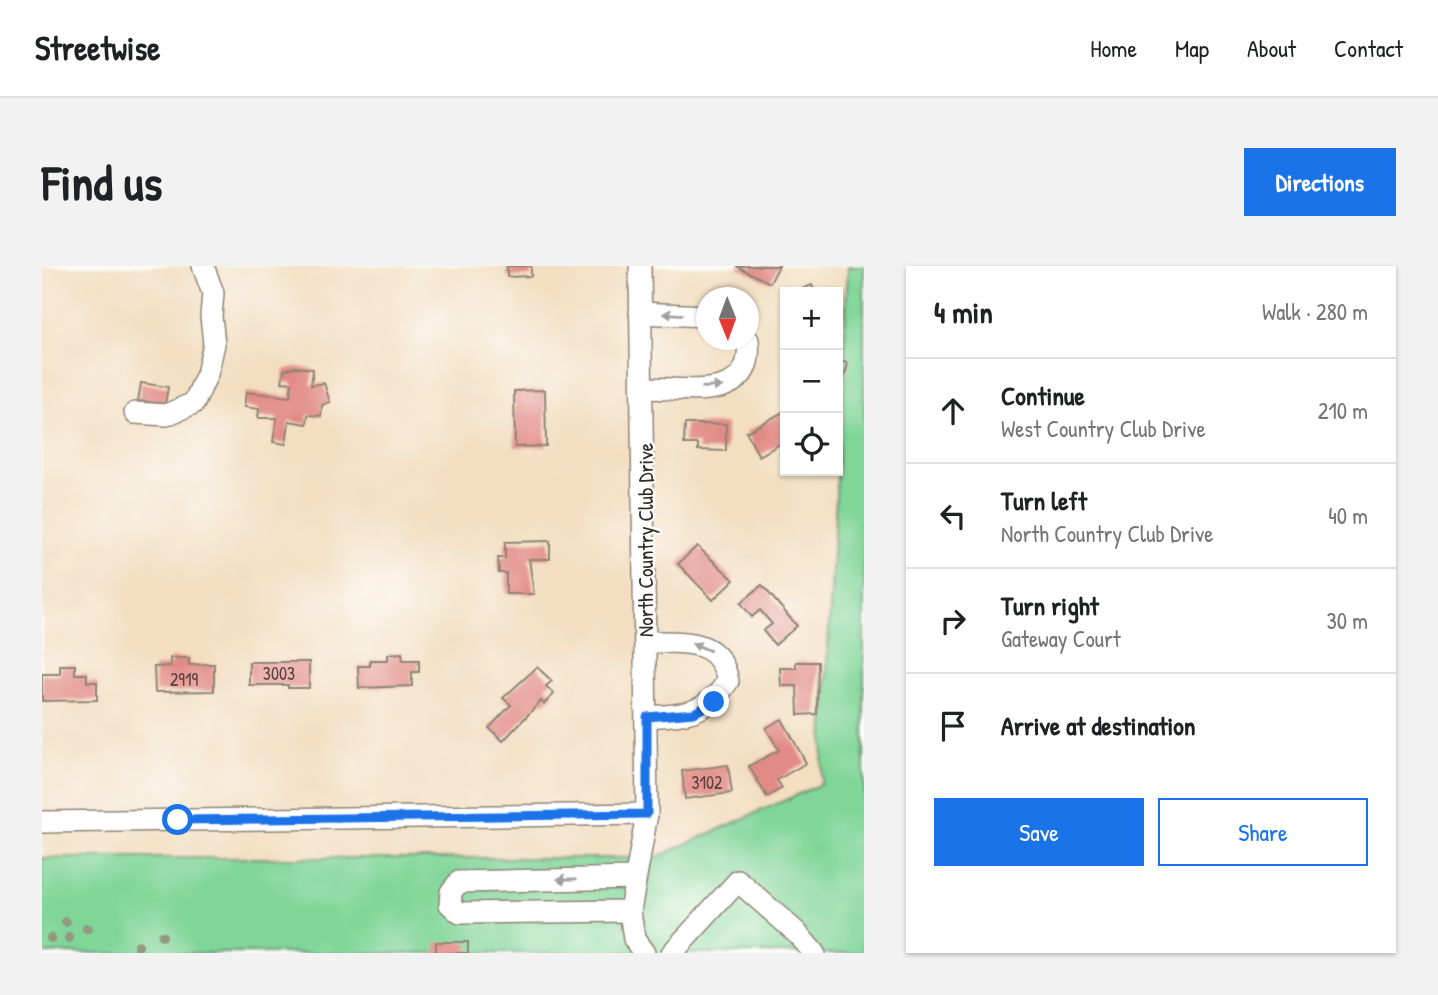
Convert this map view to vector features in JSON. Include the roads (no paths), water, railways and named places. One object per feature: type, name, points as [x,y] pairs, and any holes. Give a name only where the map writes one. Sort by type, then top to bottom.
[{"type":"street","points":[[135,413],[166,415],[194,403],[207,374],[214,344],[211,316],[213,292],[203,266]]},
{"type":"street","name":"North Country Club Drive","points":[[630,911],[647,814],[644,388],[640,266]]},
{"type":"street","points":[[640,313],[696,316]]},
{"type":"street","points":[[644,388],[723,388],[741,378],[750,359],[749,350]]},
{"type":"street","points":[[646,642],[694,643],[716,653],[724,664],[728,681],[714,702],[694,713],[647,717]]},
{"type":"street","points":[[42,822],[647,814]]},
{"type":"street","points":[[635,878],[459,882],[451,892],[450,904],[460,913],[630,911],[634,939],[644,953]]},
{"type":"street","points":[[672,953],[738,881],[796,932],[814,953]]}]
